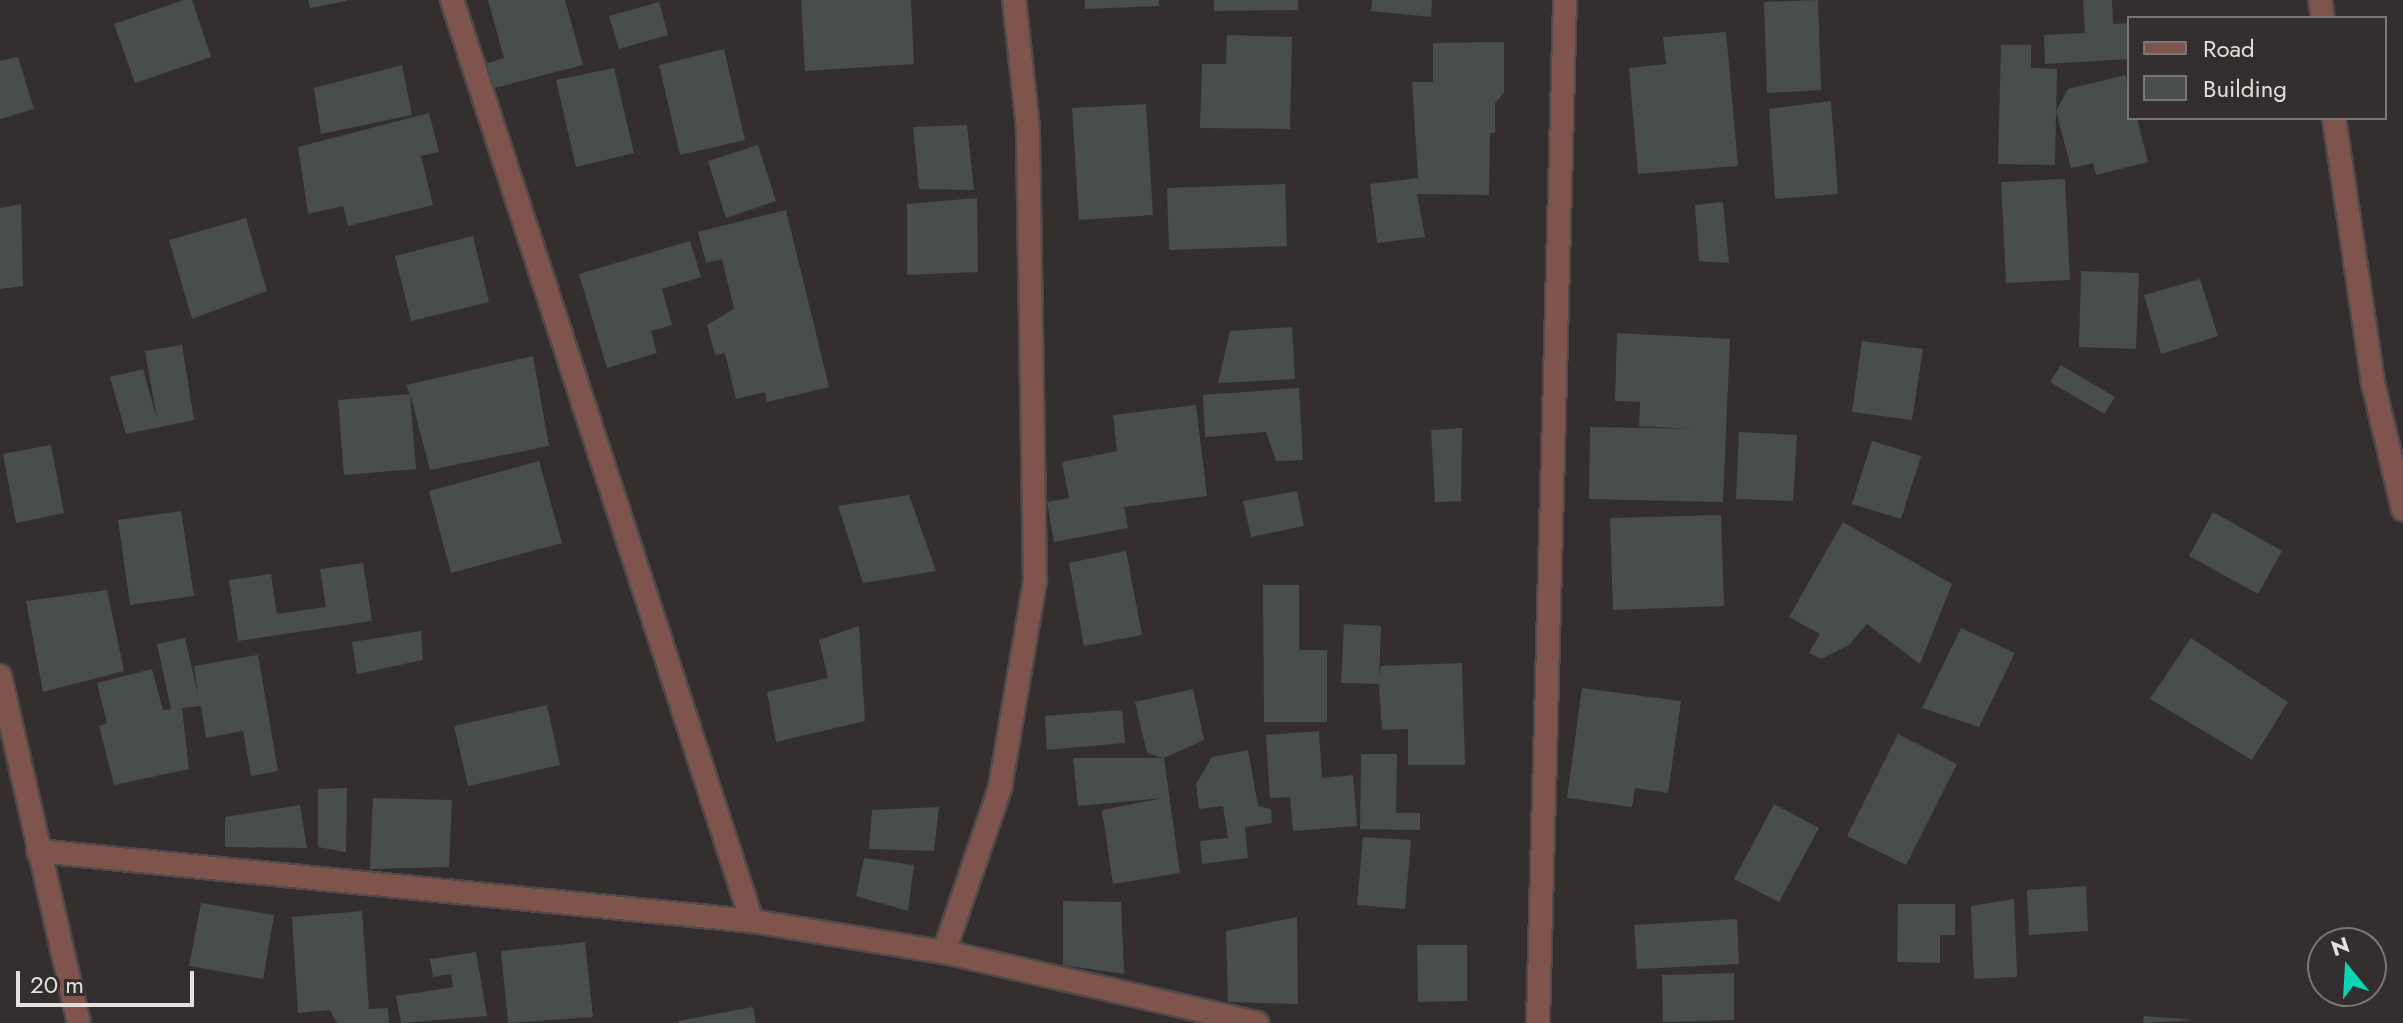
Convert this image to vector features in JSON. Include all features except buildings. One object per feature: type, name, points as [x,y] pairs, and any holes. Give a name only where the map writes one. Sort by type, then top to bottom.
[{"type":"street","points":[[452,0],[752,921]]},
{"type":"street","points":[[944,952],[1000,788],[1035,581],[1028,128],[1014,0]]},
{"type":"street","points":[[1538,1023],[1565,0]]},
{"type":"street","points":[[2334,120],[2373,383],[2403,509]]},
{"type":"street","points":[[0,676],[79,1023]]},
{"type":"street","points":[[38,851],[752,921],[944,952],[1257,1023]]}]
